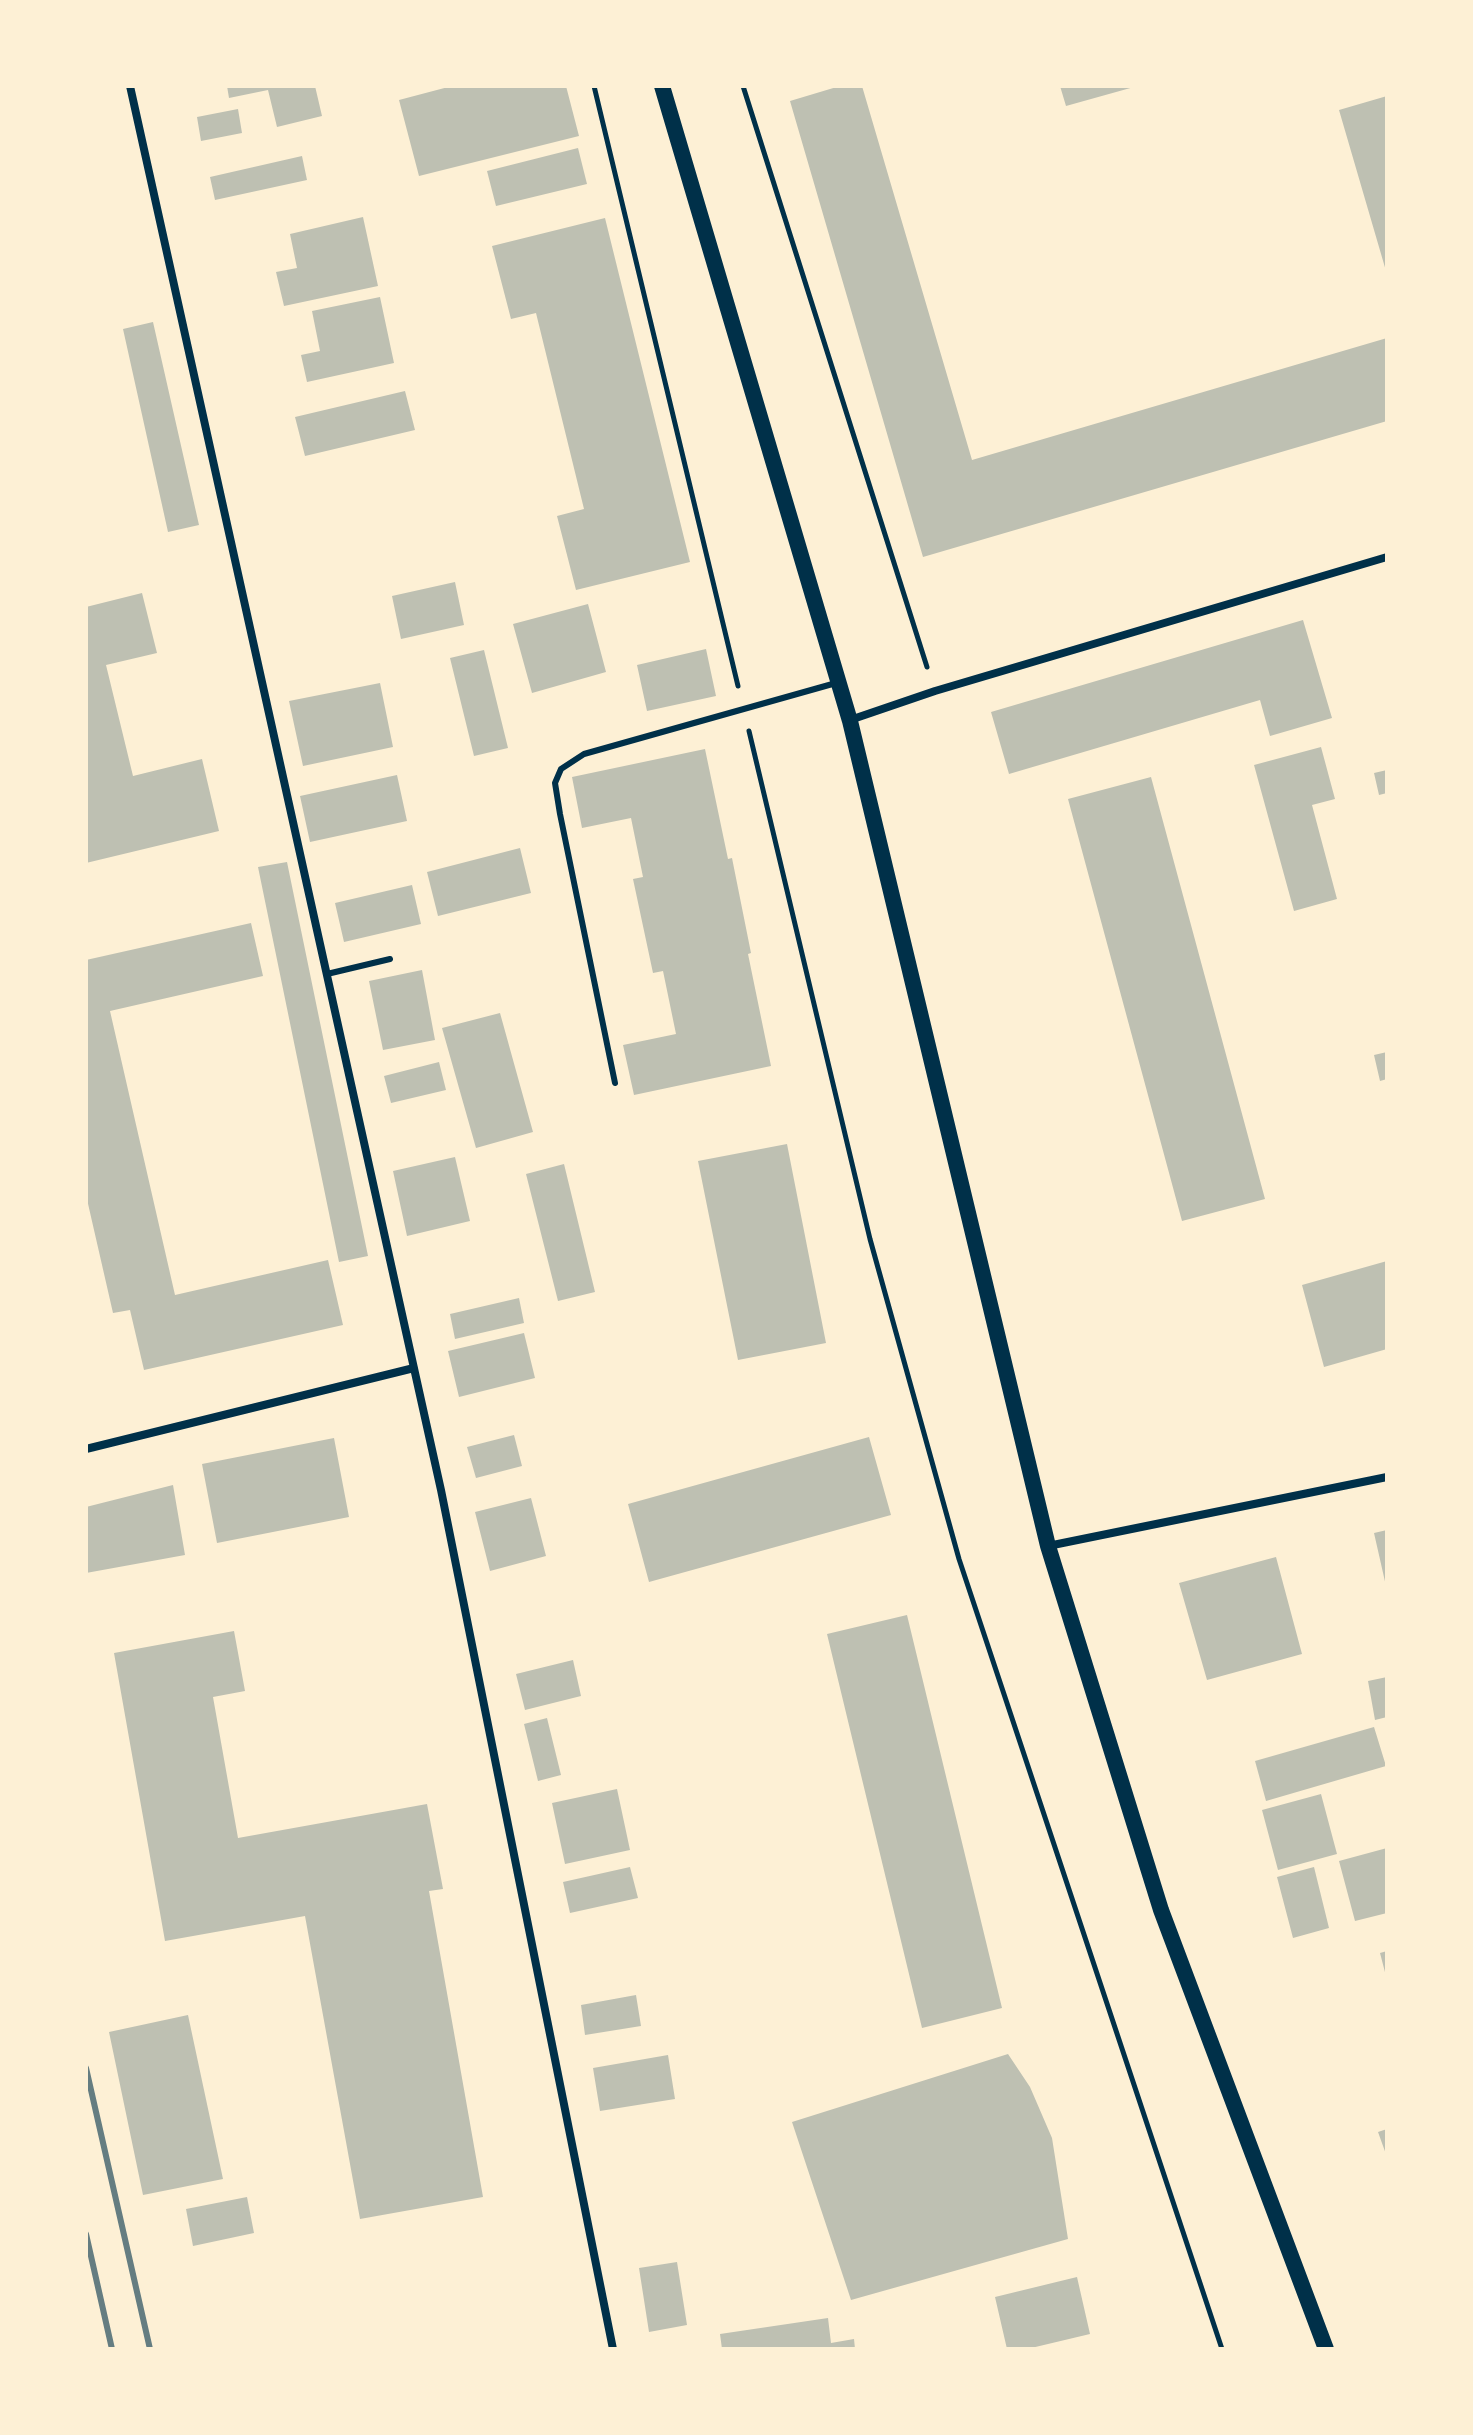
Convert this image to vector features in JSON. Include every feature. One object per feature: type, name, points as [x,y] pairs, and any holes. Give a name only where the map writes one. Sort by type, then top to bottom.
[{"type":"main road","points":[[662,86],[850,721],[1048,1546],[1161,1910],[1326,2349]]},
{"type":"street","points":[[130,86],[414,1368],[613,2349]]},
{"type":"street","points":[[850,721],[935,691],[1387,557]]},
{"type":"street","points":[[86,1449],[414,1368]]},
{"type":"street","points":[[1048,1546],[1387,1477]]},
{"type":"lane","points":[[615,1083],[555,783],[561,769],[584,754],[839,682]]},
{"type":"lane","points":[[327,974],[390,959]]},
{"type":"path","points":[[594,86],[870,1239],[959,1559],[1222,2349]]},
{"type":"path","points":[[743,86],[935,691]]},
{"type":"building","points":[[227,86],[315,86],[322,116],[277,127],[268,90],[229,98]]},
{"type":"building","points":[[452,86],[566,86],[579,136],[419,176],[399,100]]},
{"type":"building","points":[[840,86],[862,86],[972,460],[1387,338],[1387,421],[923,557],[790,101]]},
{"type":"building","points":[[1060,86],[1133,86],[1134,87],[1066,106]]},
{"type":"building","points":[[1387,96],[1387,271],[1386,271],[1339,110]]},
{"type":"building","points":[[238,109],[242,133],[201,141],[197,117]]},
{"type":"building","points":[[578,148],[587,184],[496,206],[487,171]]},
{"type":"building","points":[[302,156],[307,180],[215,200],[210,177]]},
{"type":"building","points":[[363,217],[378,286],[284,306],[276,272],[297,268],[290,234]]},
{"type":"building","points":[[605,218],[690,562],[576,590],[557,516],[584,509],[536,313],[511,319],[492,246]]},
{"type":"building","points":[[380,297],[394,363],[307,382],[301,355],[320,351],[312,311]]},
{"type":"building","points":[[153,322],[199,525],[168,532],[123,329]]},
{"type":"building","points":[[405,391],[415,430],[305,456],[295,417]]},
{"type":"building","points":[[455,582],[464,625],[401,639],[392,596]]},
{"type":"building","points":[[142,593],[157,653],[106,665],[133,776],[202,759],[219,831],[86,863],[86,607]]},
{"type":"building","points":[[588,604],[606,672],[532,693],[513,624]]},
{"type":"building","points":[[1303,620],[1332,718],[1270,736],[1260,700],[1009,774],[991,712]]},
{"type":"building","points":[[706,649],[716,696],[647,711],[637,665]]},
{"type":"building","points":[[484,650],[508,748],[474,756],[450,658]]},
{"type":"building","points":[[380,683],[393,747],[303,766],[289,701]]},
{"type":"building","points":[[1321,747],[1335,799],[1312,805],[1337,899],[1294,911],[1254,765]]},
{"type":"building","points":[[705,749],[728,859],[732,858],[771,1066],[634,1095],[623,1045],[676,1034],[663,971],[653,973],[633,879],[643,877],[631,818],[582,828],[572,777]]},
{"type":"building","points":[[1387,770],[1387,793],[1379,795],[1374,773]]},
{"type":"building","points":[[397,775],[407,821],[310,842],[300,796]]},
{"type":"building","points":[[1151,777],[1265,1199],[1182,1221],[1068,799]]},
{"type":"building","points":[[520,848],[531,893],[438,916],[427,872]]},
{"type":"building","points":[[287,862],[368,1256],[339,1262],[258,867]]},
{"type":"building","points":[[412,885],[421,924],[344,942],[335,903]]},
{"type":"building","points":[[251,923],[263,976],[110,1011],[175,1295],[328,1260],[343,1325],[144,1370],[130,1310],[113,1313],[86,1195],[86,960]]},
{"type":"building","points":[[422,970],[435,1040],[383,1050],[369,981]]},
{"type":"building","points":[[500,1013],[533,1132],[476,1148],[442,1028]]},
{"type":"building","points":[[1387,1052],[1387,1079],[1380,1081],[1374,1055]]},
{"type":"building","points":[[439,1062],[446,1090],[391,1103],[384,1076]]},
{"type":"building","points":[[787,1144],[826,1343],[738,1360],[698,1161]]},
{"type":"building","points":[[455,1157],[470,1221],[407,1236],[393,1171]]},
{"type":"building","points":[[564,1164],[595,1292],[558,1301],[526,1174]]},
{"type":"building","points":[[1387,1261],[1387,1349],[1324,1367],[1302,1285]]},
{"type":"building","points":[[519,1298],[524,1323],[455,1339],[450,1314]]},
{"type":"building","points":[[524,1333],[535,1378],[459,1397],[448,1351]]},
{"type":"building","points":[[514,1435],[522,1466],[476,1478],[467,1447]]},
{"type":"building","points":[[869,1437],[891,1515],[649,1582],[628,1504]]},
{"type":"building","points":[[334,1438],[349,1517],[217,1543],[202,1464]]},
{"type":"building","points":[[173,1485],[185,1555],[86,1573],[86,1507]]},
{"type":"building","points":[[531,1498],[546,1556],[490,1571],[475,1512]]},
{"type":"building","points":[[1387,1530],[1387,1586],[1386,1586],[1374,1533]]},
{"type":"building","points":[[1276,1557],[1302,1654],[1207,1680],[1179,1583]]},
{"type":"building","points":[[907,1615],[1002,2008],[922,2028],[827,1634]]},
{"type":"building","points":[[234,1631],[245,1691],[213,1697],[238,1838],[427,1804],[443,1889],[429,1891],[483,2197],[360,2219],[305,1916],[165,1941],[114,1653]]},
{"type":"building","points":[[573,1660],[581,1696],[525,1710],[516,1674]]},
{"type":"building","points":[[1387,1677],[1387,1717],[1375,1720],[1368,1681]]},
{"type":"building","points":[[547,1718],[561,1775],[538,1781],[524,1724]]},
{"type":"building","points":[[1374,1727],[1386,1766],[1266,1801],[1255,1761]]},
{"type":"building","points":[[617,1789],[630,1850],[565,1864],[552,1803]]},
{"type":"building","points":[[1321,1794],[1337,1854],[1278,1870],[1262,1810]]},
{"type":"building","points":[[1387,1848],[1387,1913],[1355,1921],[1339,1861]]},
{"type":"building","points":[[630,1867],[638,1898],[570,1913],[563,1882]]},
{"type":"building","points":[[1314,1867],[1329,1928],[1293,1938],[1277,1877]]},
{"type":"building","points":[[1387,1951],[1387,1976],[1386,1976],[1380,1953]]},
{"type":"building","points":[[636,1995],[641,2026],[585,2035],[581,2005]]},
{"type":"building","points":[[188,2015],[223,2179],[143,2195],[109,2032]]},
{"type":"building","points":[[1008,2054],[1030,2087],[1052,2138],[1068,2239],[851,2300],[792,2122]]},
{"type":"building","points":[[668,2055],[675,2099],[600,2111],[593,2068]]},
{"type":"building","points":[[1387,2129],[1387,2157],[1378,2132]]},
{"type":"building","points":[[247,2197],[254,2233],[193,2246],[186,2209]]},
{"type":"building","points":[[677,2262],[687,2325],[649,2332],[639,2268]]},
{"type":"building","points":[[1077,2277],[1090,2334],[1027,2349],[1007,2349],[995,2297]]},
{"type":"building","points":[[828,2318],[831,2343],[854,2339],[855,2349],[722,2349],[720,2334]]},
{"type":"railway","points":[[86,2068],[150,2349]]},
{"type":"railway","points":[[86,2234],[112,2349]]}]
